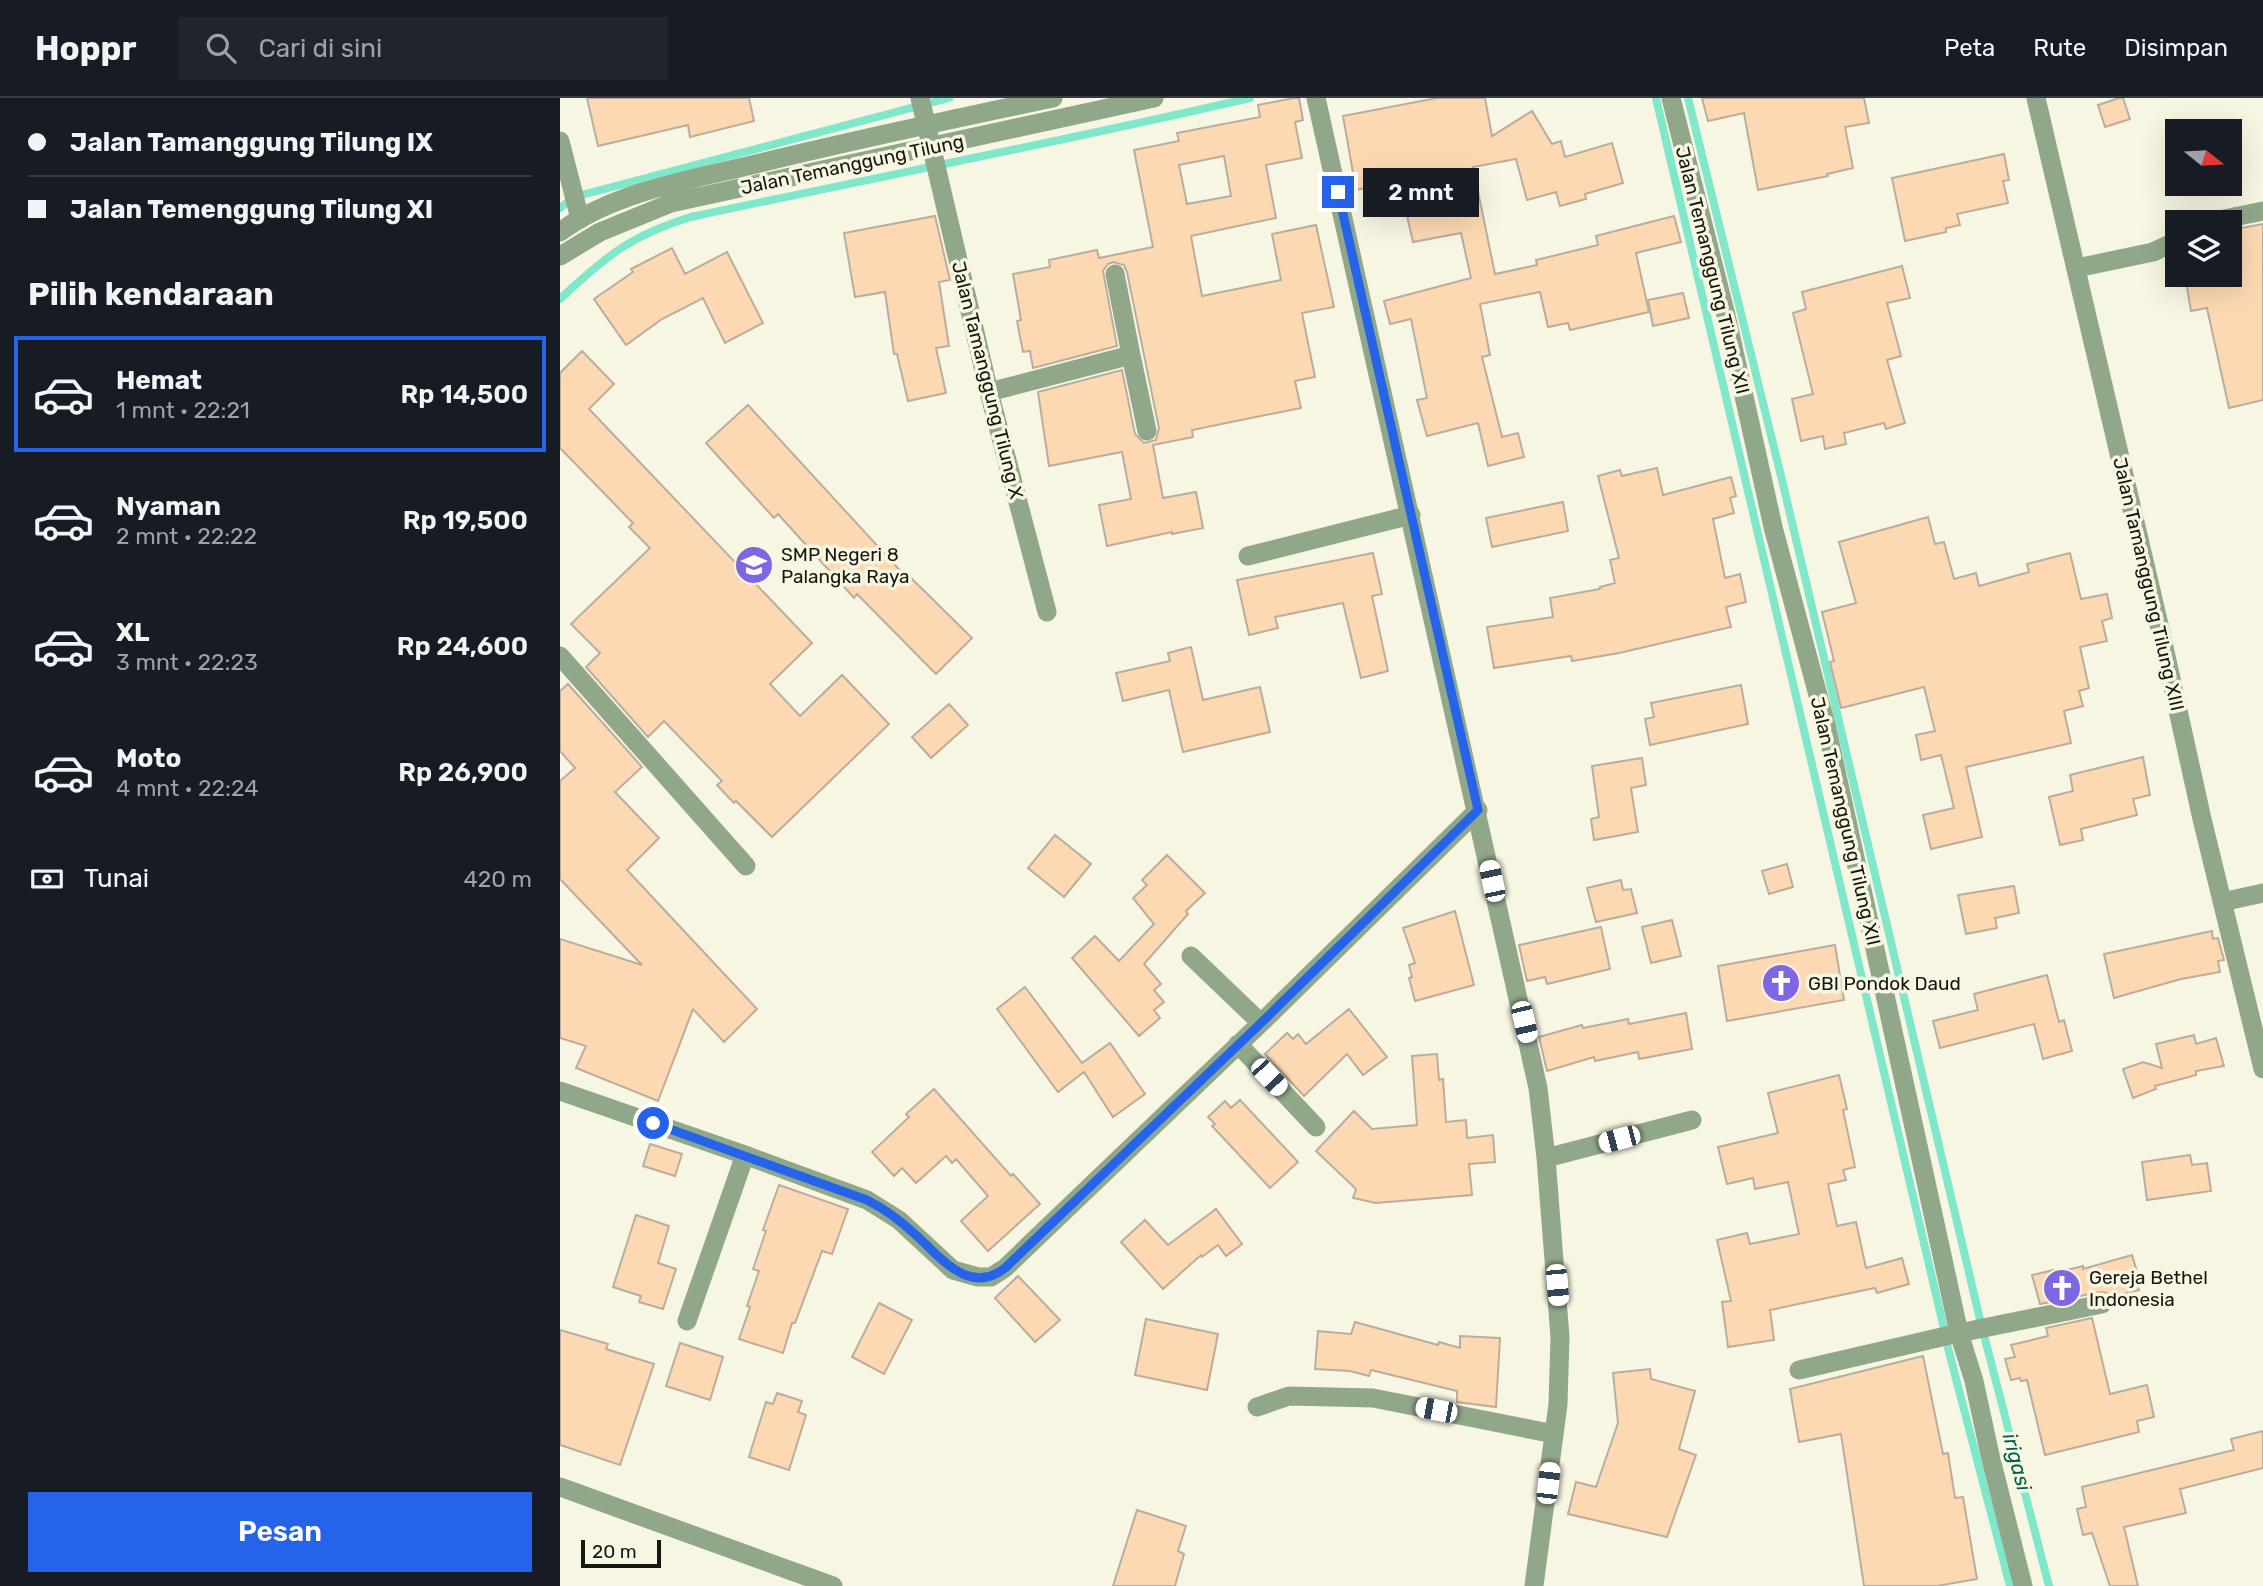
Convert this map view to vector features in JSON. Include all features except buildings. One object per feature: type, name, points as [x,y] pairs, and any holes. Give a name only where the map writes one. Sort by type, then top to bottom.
[{"type":"street","name":"Jalan Tamanggung Tilung X","points":[[920,98],[989,391],[1047,612]]},
{"type":"street","points":[[560,232],[580,219],[635,195],[673,184],[927,124],[1053,98]]},
{"type":"street","name":"Jalan Temanggung Tilung","points":[[560,257],[600,232],[671,203],[1154,98]]},
{"type":"street","points":[[1316,98],[1535,1069],[1546,1158],[1559,1310],[1560,1370],[1534,1586]]},
{"type":"street","name":"Jalan Temanggung Tilung XII","points":[[1671,98],[1726,315],[1773,527],[1826,725],[1959,1333],[1974,1381],[2023,1586]]},
{"type":"street","name":"Jalan Tamanggung Tilung XIII","points":[[2036,98],[2222,902],[2255,1002],[2263,1069]]},
{"type":"street","points":[[560,141],[580,219]]},
{"type":"street","points":[[2242,215],[2263,211]]},
{"type":"street","points":[[2077,268],[2153,252],[2165,246]]},
{"type":"street","points":[[1115,274],[1147,431]]},
{"type":"street","points":[[989,391],[1131,355]]},
{"type":"street","points":[[1248,556],[1410,515]]},
{"type":"street","points":[[560,656],[746,866]]},
{"type":"street","points":[[560,1090],[867,1200],[899,1220],[953,1270],[978,1278],[991,1277],[1005,1268],[1261,1023],[1478,810]]},
{"type":"street","points":[[2222,902],[2263,893]]},
{"type":"street","points":[[1191,956],[1261,1023]]},
{"type":"street","points":[[1238,1044],[1316,1127]]},
{"type":"street","points":[[1546,1158],[1692,1120]]},
{"type":"street","points":[[687,1321],[745,1155]]},
{"type":"street","points":[[1799,1370],[2102,1304]]},
{"type":"street","points":[[1257,1407],[1289,1396],[1373,1398],[1554,1434]]},
{"type":"street","points":[[560,1487],[833,1586]]},
{"type":"waterway","points":[[560,208],[574,197],[949,98]]},
{"type":"waterway","points":[[560,299],[620,249],[652,232],[691,217],[1250,98]]},
{"type":"waterway","points":[[1656,98],[1945,1333]]},
{"type":"waterway","points":[[1688,98],[1782,480],[1982,1328]]},
{"type":"waterway","name":"irigasi","points":[[1985,1339],[2049,1586]]},
{"type":"waterway","name":"irigasi","points":[[1948,1348],[2010,1586]]},
{"type":"place","name":"SMP Negeri 8 Palangka Raya","points":[[754,565]]},
{"type":"place","name":"GBI Pondok Daud","points":[[1781,983]]},
{"type":"place","name":"Gereja Bethel Indonesia","points":[[2062,1288]]},
{"type":"route","points":[[653,1123],[867,1200],[899,1220],[953,1270],[978,1278],[991,1277],[1005,1268],[1261,1023],[1478,810],[1338,192]]}]
